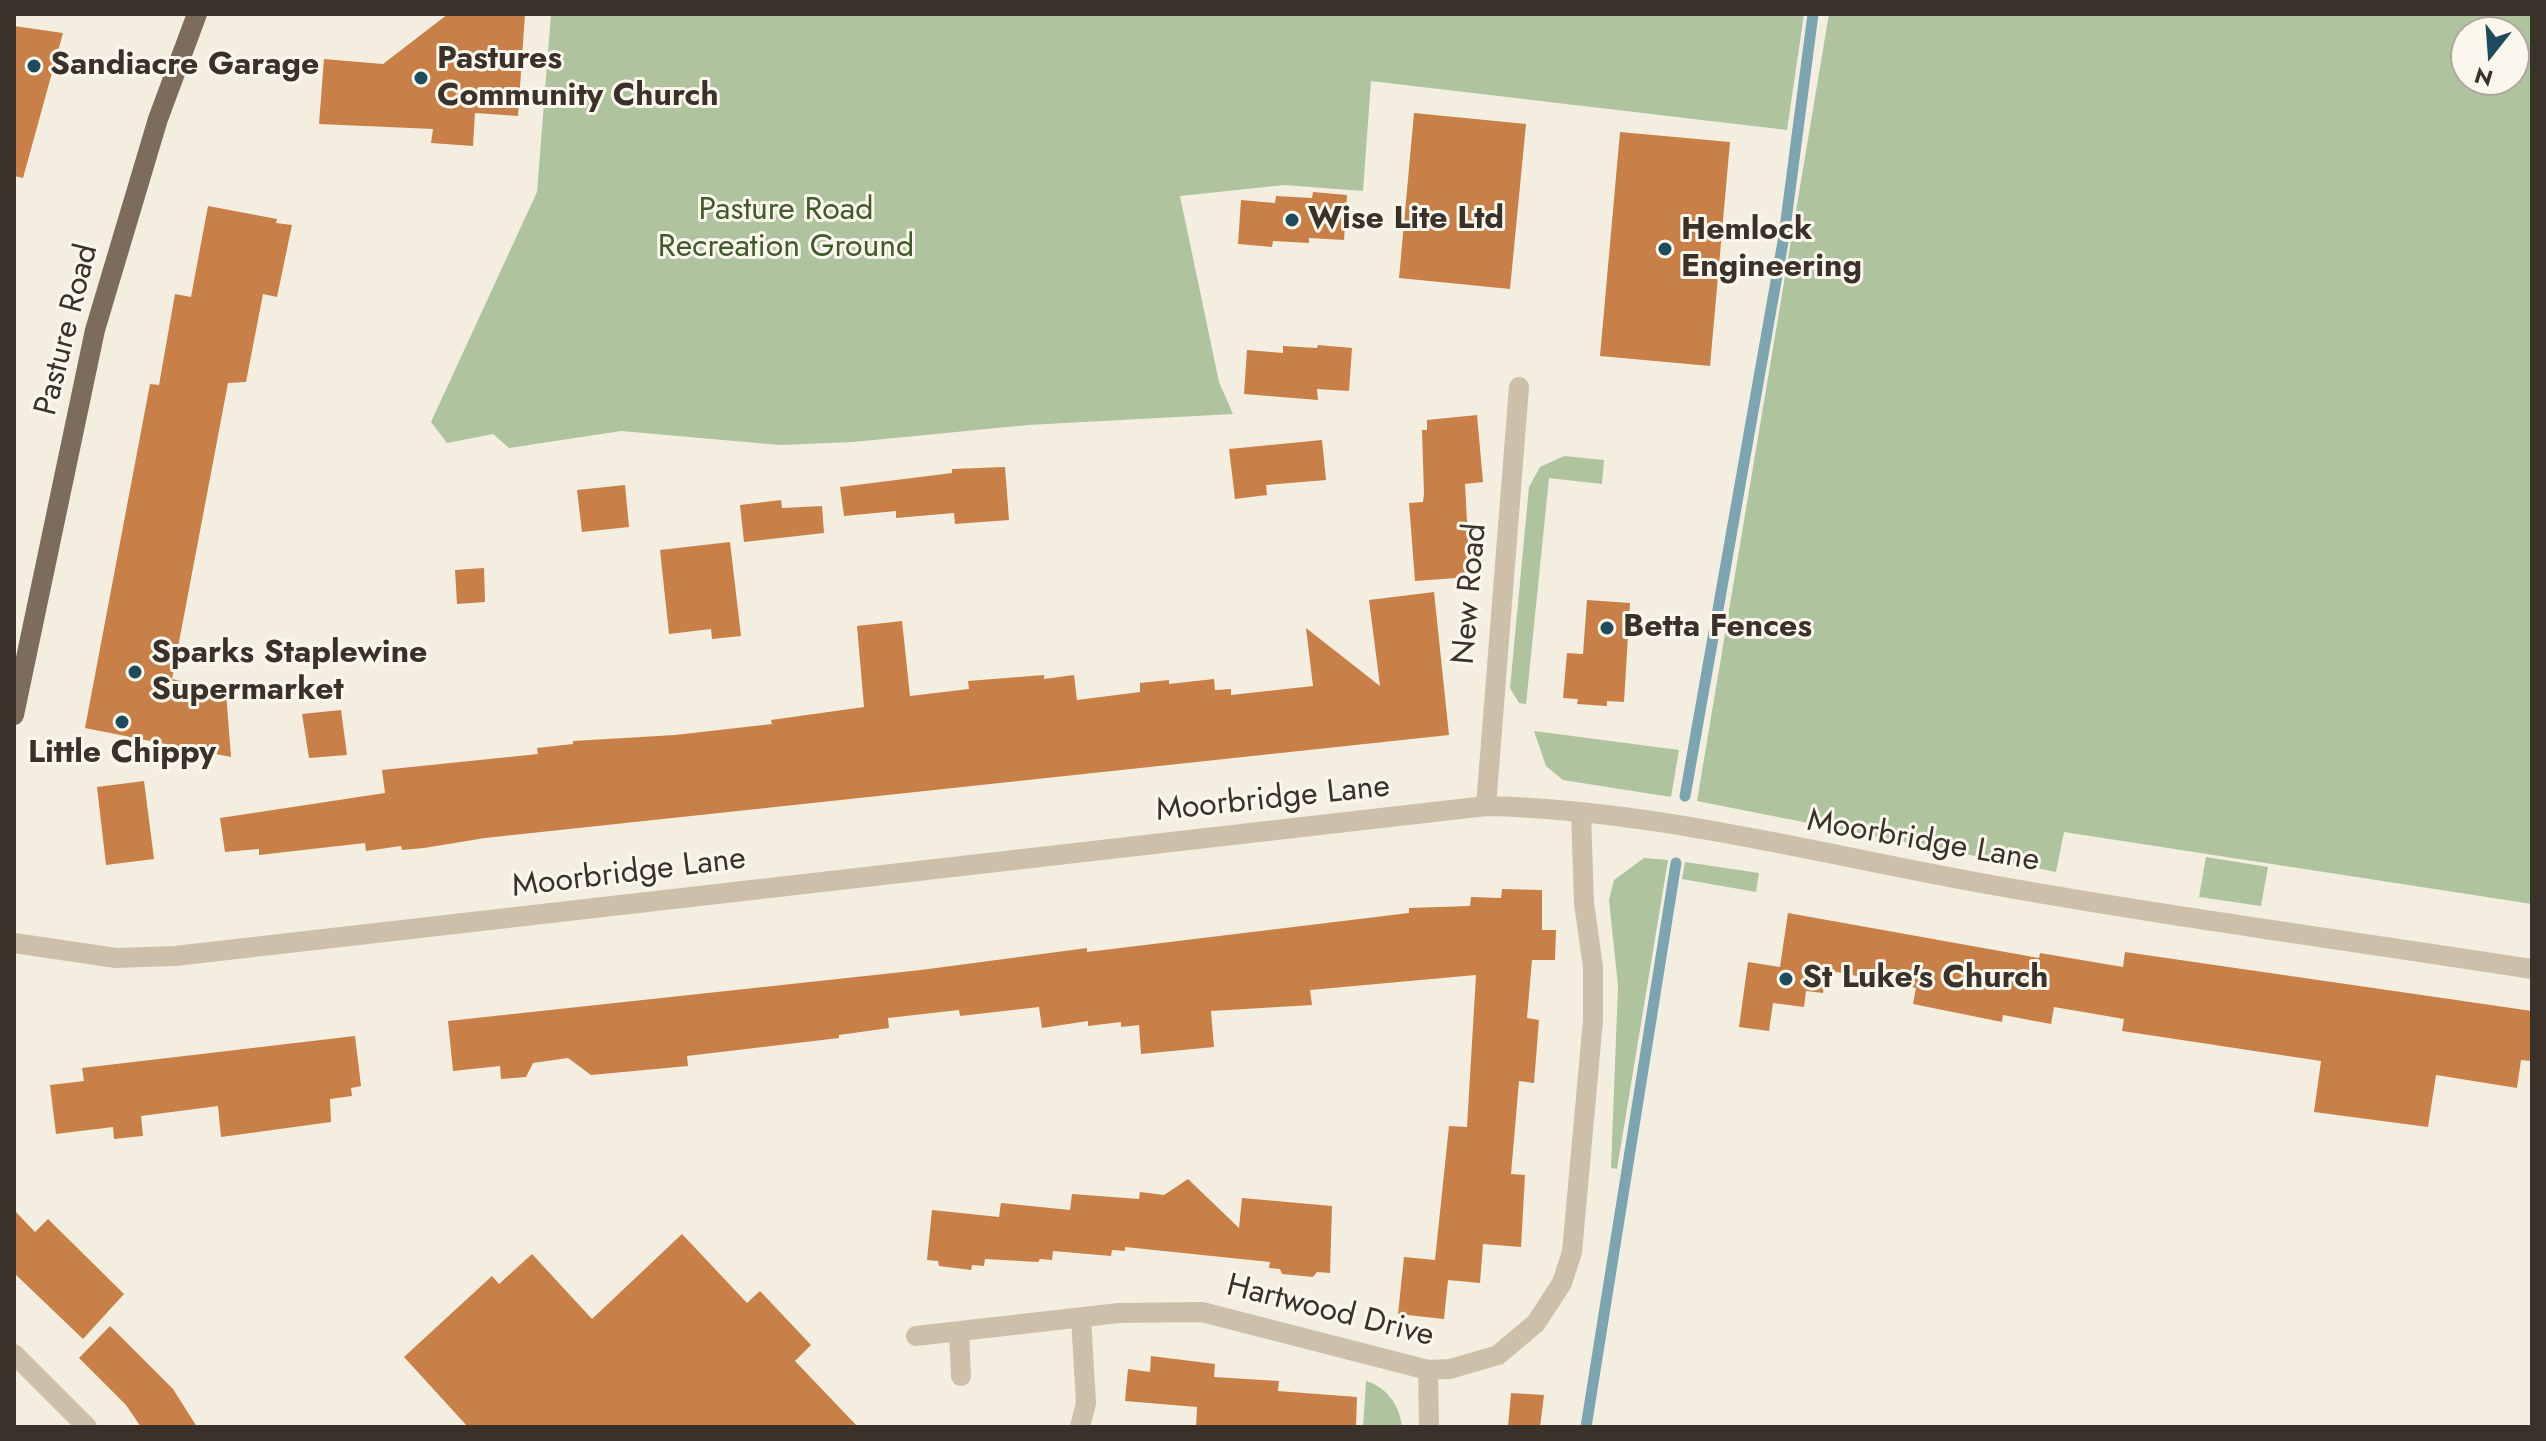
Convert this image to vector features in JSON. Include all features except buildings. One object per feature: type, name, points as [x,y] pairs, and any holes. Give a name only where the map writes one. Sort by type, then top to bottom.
[{"type":"main road","name":"Pasture Road","points":[[14,715],[95,330],[153,133],[197,14]]},
{"type":"street","name":"New Road","points":[[1486,806],[1519,387]]},
{"type":"street","name":"Moorbridge Lane","points":[[14,943],[116,958],[175,956],[1486,806],[1581,813],[2054,896],[2532,969]]},
{"type":"street","name":"Hartwood Drive","points":[[916,1336],[1159,1310],[1202,1312],[1428,1370],[1470,1366],[1498,1355],[1515,1342],[1536,1323],[1552,1299],[1562,1283],[1572,1252],[1593,1020],[1593,967],[1584,903],[1581,813]]},
{"type":"street","points":[[1080,1427],[1086,1403],[1081,1318]]},
{"type":"street","points":[[959,1331],[961,1376]]},
{"type":"street","points":[[14,1354],[87,1427]]},
{"type":"street","points":[[1428,1370],[1429,1427]]},
{"type":"green space","name":"Pasture Road Recreation Ground","points":[[551,14],[1804,14],[1787,130],[1371,81],[1363,191],[1284,185],[1180,196],[1219,382],[1233,414],[1028,425],[853,442],[780,445],[621,431],[509,448],[493,434],[447,443],[431,422],[537,192]]},
{"type":"green space","points":[[1829,14],[2532,14],[2532,904],[2064,832],[2056,872],[1697,801]]},
{"type":"green space","points":[[1564,456],[1604,460],[1602,484],[1549,478],[1526,704],[1519,703],[1510,688],[1529,487],[1540,467]]},
{"type":"green space","points":[[1534,731],[1679,750],[1671,797],[1563,780],[1546,766]]},
{"type":"green space","points":[[2206,857],[2268,867],[2261,906],[2199,897]]},
{"type":"green space","points":[[1644,858],[1668,860],[1617,1169],[1611,1168],[1618,986],[1609,900],[1614,880]]},
{"type":"green space","points":[[1685,862],[1759,873],[1756,892],[1682,879]]},
{"type":"green space","points":[[1366,1381],[1391,1398],[1402,1427],[1363,1427]]},
{"type":"waterway","points":[[1685,796],[1784,236],[1813,14]]},
{"type":"waterway","points":[[1586,1427],[1676,863]]},
{"type":"place","name":"Sandiacre Garage","points":[[34,66]]},
{"type":"place","name":"Pastures Community Church","points":[[421,78]]},
{"type":"place","name":"Wise Lite Ltd","points":[[1292,220]]},
{"type":"place","name":"Hemlock Engineering","points":[[1665,249]]},
{"type":"place","name":"Betta Fences","points":[[1607,628]]},
{"type":"place","name":"Sparks Staplewine Supermarket","points":[[135,672]]},
{"type":"place","name":"Little Chippy","points":[[122,722]]},
{"type":"place","name":"St Luke's Church","points":[[1786,979]]}]
